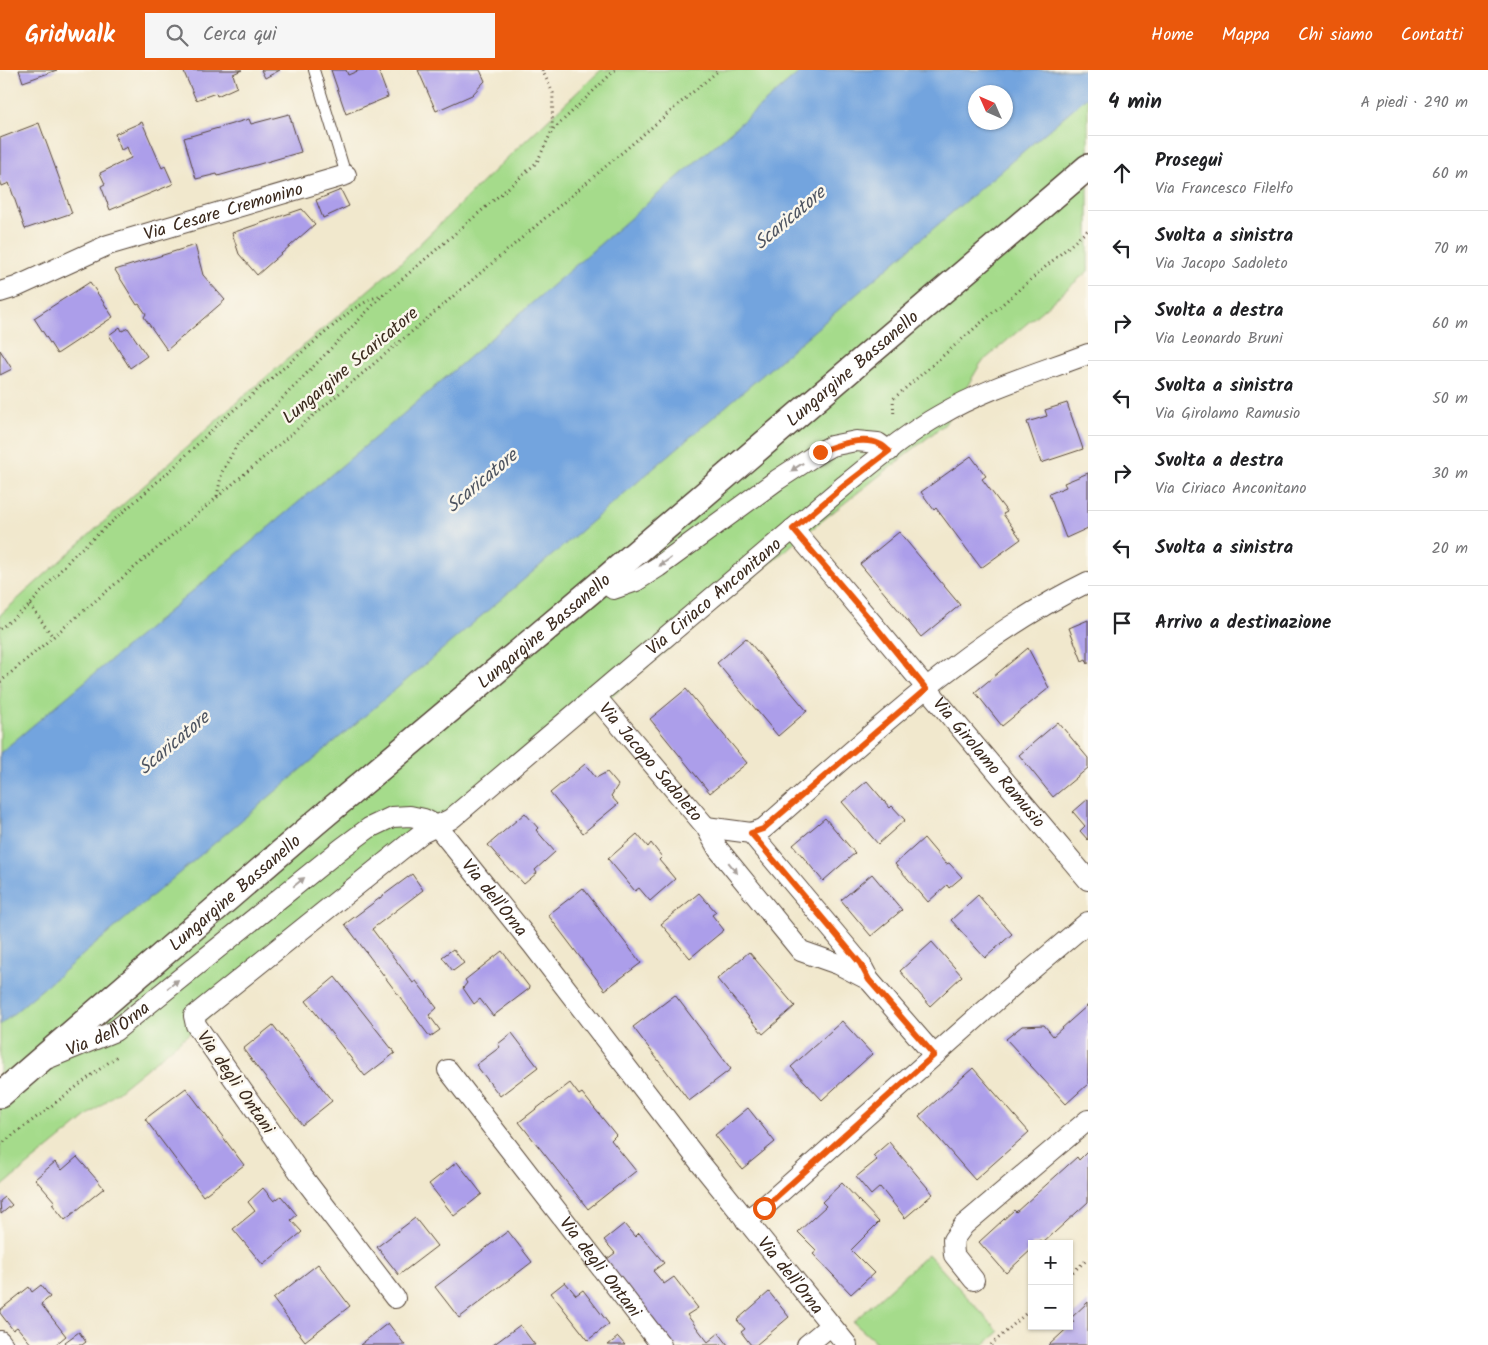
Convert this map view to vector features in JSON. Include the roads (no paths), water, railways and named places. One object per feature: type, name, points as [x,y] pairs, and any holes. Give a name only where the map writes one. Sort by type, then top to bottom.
[{"type":"street","name":"Lungargine Bassanello","points":[[0,1095],[314,824],[603,581],[1088,167]]},
{"type":"street","name":"Via Cesare Cremonino","points":[[0,292],[16,287],[108,245],[346,175]]},
{"type":"street","name":"Via Ciriaco Anconitano","points":[[436,826],[451,819],[845,485],[911,435],[939,415],[978,395],[1088,354]]},
{"type":"street","points":[[603,581],[613,589],[636,581],[778,480],[832,446],[856,441],[878,443],[889,451]]},
{"type":"street","name":"Via Girolamo Ramusio","points":[[793,529],[1088,880]]},
{"type":"street","points":[[751,833],[763,829],[926,689],[975,650],[1065,593],[1088,582]]},
{"type":"street","name":"Via Jacopo Sadoleto","points":[[596,697],[706,827],[718,849],[801,951],[838,964],[869,980]]},
{"type":"street","name":"Via dell'Orna","points":[[41,1060],[115,1032],[369,828],[392,817],[410,816],[424,819],[436,826],[532,944],[689,1149],[847,1345]]},
{"type":"street","name":"Via degli Ontani","points":[[395,1298],[302,1176],[196,1025],[194,1016],[422,833],[436,826]]},
{"type":"street","name":"Via Jacopo Sadoleto","points":[[706,827],[751,833],[860,963],[869,980],[934,1055]]},
{"type":"street","points":[[746,1221],[764,1208],[1016,982],[1088,922]]},
{"type":"street","name":"Via degli Ontani","points":[[448,1070],[661,1345]]},
{"type":"street","points":[[974,1280],[954,1255],[954,1240],[964,1225],[1088,1120]]},
{"type":"street","points":[[807,1345],[830,1326]]},
{"type":"street","points":[[0,1341],[3,1345]]},
{"type":"lane","name":"Via Cesare Cremonino","points":[[314,70],[346,175]]},
{"type":"water","name":"Scaricatore","points":[[802,70],[1088,70],[1088,96],[367,714],[0,1025],[0,753],[402,415]]}]
